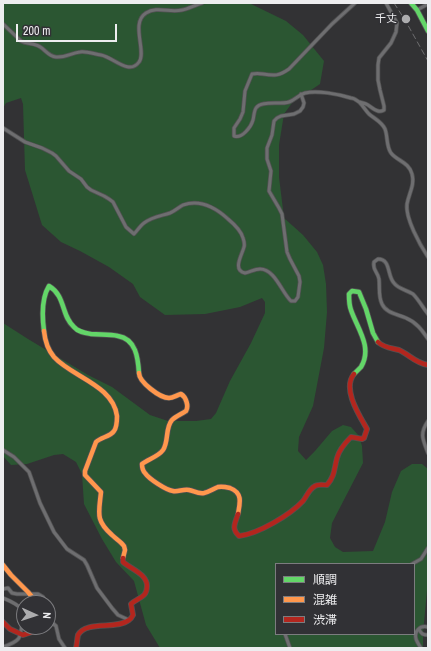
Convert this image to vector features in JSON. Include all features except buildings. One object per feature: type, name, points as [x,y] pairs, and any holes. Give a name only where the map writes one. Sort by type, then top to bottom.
[{"type":"main road","points":[[411,3],[417,10],[428,31]]},
{"type":"main road","points":[[76,648],[80,633],[84,630],[96,626],[114,625],[129,620],[133,615],[131,604],[145,594],[147,583],[143,576],[124,562],[124,547],[102,525],[99,518],[100,490],[85,475],[85,471],[98,439],[114,430],[117,412],[114,404],[106,395],[94,385],[61,364],[50,353],[44,336],[43,321],[43,299],[49,286],[56,291],[69,321],[75,329],[85,334],[120,336],[127,338],[135,348],[139,377],[145,384],[155,392],[167,398],[181,394],[183,395],[187,404],[185,413],[172,420],[166,445],[160,454],[142,464],[143,470],[151,479],[175,491],[185,490],[200,494],[220,486],[232,488],[237,492],[240,500],[240,506],[234,529],[238,536],[248,535],[270,525],[303,501],[314,487],[318,485],[327,485],[332,481],[335,472],[335,463],[346,441],[351,437],[362,439],[366,434],[367,429],[356,410],[349,388],[351,378],[361,366],[366,356],[364,339],[348,301],[351,291],[359,292],[379,343],[388,348],[400,351],[418,363],[428,365]]},
{"type":"main road","points":[[3,565],[5,569],[30,594]]},
{"type":"main road","points":[[3,622],[10,629],[16,632]]},
{"type":"street","points":[[3,24],[21,42],[36,45],[53,56],[64,57],[78,52],[84,52],[103,55],[123,66],[132,67],[138,63],[140,59],[141,52],[139,32],[140,22],[144,14],[157,10],[180,11],[202,3]]},
{"type":"street","points":[[355,3],[332,24],[289,69],[278,75],[252,74],[245,91],[243,112],[240,120],[234,128],[235,137],[239,137],[248,128],[253,121],[255,110],[258,105],[286,103],[301,94],[310,92],[351,98],[378,111],[384,110],[378,80],[379,58],[396,32],[397,23],[386,3]]},
{"type":"street","points":[[417,10],[428,4]]},
{"type":"street","points":[[3,128],[25,142],[52,153],[69,171],[81,179],[87,187],[113,202],[126,227],[134,234],[145,222],[182,206],[196,203],[210,206],[227,217],[241,232],[244,246],[238,268],[239,271],[244,273],[261,269],[267,271],[277,281],[287,298],[291,301],[295,301],[300,291],[299,276],[286,252],[282,214],[269,191],[271,171],[266,153],[272,135],[274,121],[282,116],[294,114],[300,111],[304,103],[301,94]]},
{"type":"street","points":[[358,101],[370,115],[383,125],[388,147],[392,154],[408,165],[411,172],[413,185],[408,201],[407,212],[418,240],[428,257]]},
{"type":"street","points":[[428,314],[413,295],[394,284],[385,262],[381,259],[375,260],[373,266],[378,278],[379,296],[382,306],[388,312],[406,318],[414,323],[422,329],[428,339]]},
{"type":"street","points":[[428,421],[422,432],[422,437],[428,453]]},
{"type":"street","points":[[3,450],[14,457],[30,472],[40,503],[54,532],[67,549],[84,560],[97,588],[112,608],[118,614],[129,620]]},
{"type":"street","points":[[414,563],[421,559],[428,548]]},
{"type":"street","points":[[3,589],[8,588],[12,593],[17,594],[40,595]]},
{"type":"street","points":[[3,598],[16,606]]},
{"type":"street","points":[[56,626],[59,639],[65,648]]},
{"type":"street","points":[[421,648],[416,637],[417,632],[424,626],[428,627]]},
{"type":"street","points":[[419,629],[420,632],[428,635]]},
{"type":"street","points":[[3,647],[16,642],[21,635]]},
{"type":"street","points":[[285,635],[290,648]]},
{"type":"green space","points":[[3,3],[249,3],[286,21],[303,35],[324,61],[320,84],[292,103],[284,114],[279,145],[279,177],[284,218],[303,235],[317,252],[323,265],[326,284],[327,312],[324,348],[313,406],[299,437],[298,451],[306,460],[332,431],[343,425],[351,427],[359,436],[362,446],[363,463],[332,523],[330,538],[335,547],[343,552],[373,551],[385,522],[392,492],[401,471],[412,464],[422,464],[428,469],[428,580],[423,648],[160,648],[146,625],[134,581],[116,562],[84,504],[82,474],[76,462],[63,454],[54,455],[27,464],[11,465],[3,456],[3,323],[88,375],[112,387],[150,415],[168,421],[196,421],[211,419],[216,413],[230,381],[251,343],[265,313],[265,302],[262,298],[240,307],[205,314],[165,315],[140,297],[133,284],[109,267],[61,242],[42,225],[25,170],[23,104],[21,98],[6,103],[3,108]]},
{"type":"railway","points":[[394,3],[428,61]]},
{"type":"traffic: fast","points":[[411,3],[417,10],[428,31]]},
{"type":"traffic: fast","points":[[44,331],[43,302],[49,286],[58,295],[67,317],[76,329],[91,334],[118,336],[129,341],[137,355],[139,373]]},
{"type":"traffic: fast","points":[[354,374],[361,367],[364,360],[365,345],[350,306],[349,294],[352,291],[359,292],[373,333],[378,342]]},
{"type":"traffic: slow","points":[[44,331],[47,345],[54,357],[100,389],[114,405],[117,416],[116,428],[110,435],[96,442],[85,471],[85,475],[101,492],[99,516],[107,530],[124,546],[125,550],[123,558]]},
{"type":"traffic: slow","points":[[139,373],[142,381],[151,389],[169,398],[181,394],[186,399],[187,404],[186,411],[170,423],[163,450],[142,464],[144,472],[158,484],[173,491],[191,490],[202,493],[220,487],[230,488],[237,493],[240,499],[238,514]]},
{"type":"traffic: slow","points":[[3,565],[30,595]]},
{"type":"traffic: jam","points":[[378,342],[385,347],[399,350],[416,361],[428,365]]},
{"type":"traffic: jam","points":[[238,514],[234,528],[239,536],[255,532],[282,518],[290,512],[303,501],[313,487],[327,485],[330,482],[342,447],[351,437],[364,438],[367,429],[356,409],[351,394],[351,380],[354,374]]},
{"type":"traffic: jam","points":[[76,648],[78,635],[82,630],[94,626],[124,623],[130,620],[133,615],[131,604],[146,593],[147,586],[144,578],[123,562],[123,558]]},
{"type":"traffic: jam","points":[[3,622],[10,629],[16,632]]},
{"type":"place","name":"千丈","points":[[406,19]]}]
